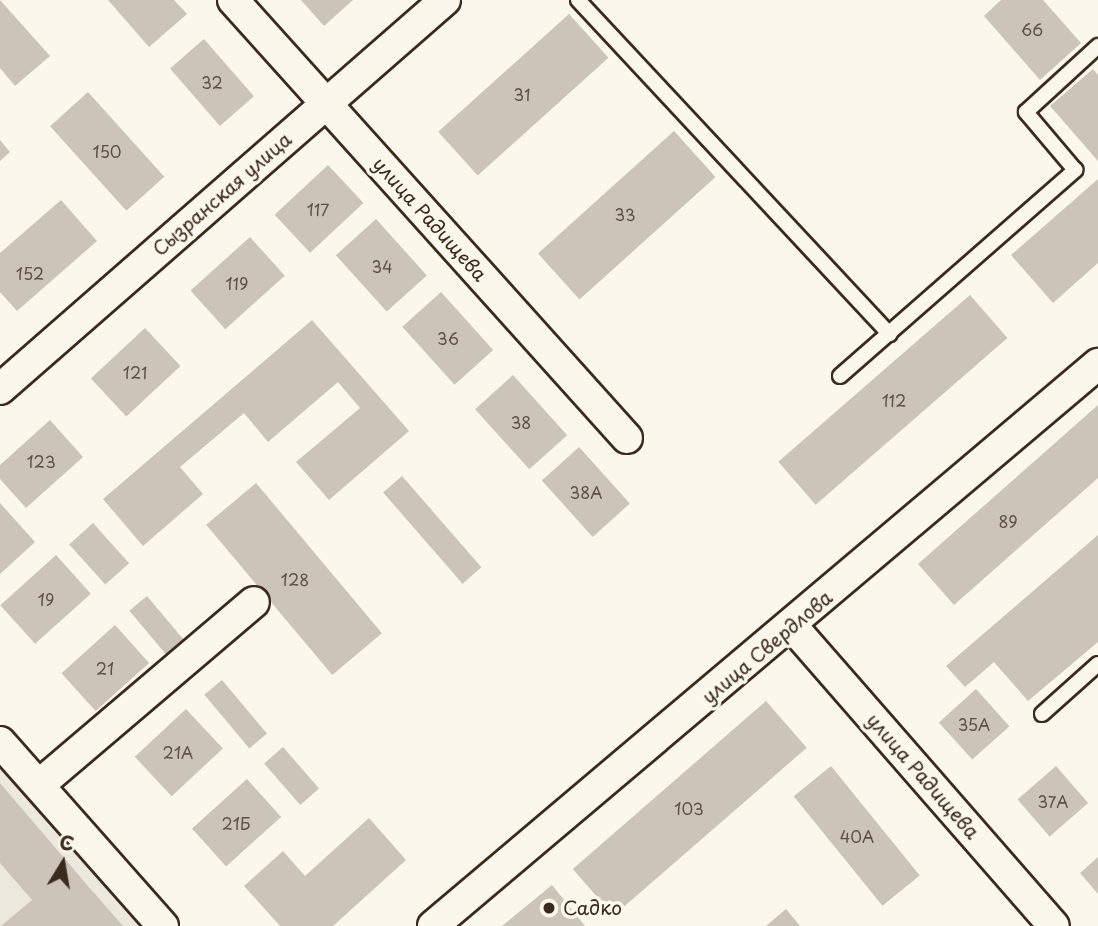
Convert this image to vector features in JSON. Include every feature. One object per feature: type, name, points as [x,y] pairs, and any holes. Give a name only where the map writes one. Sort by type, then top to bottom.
[{"type":"street","name":"улица Радищева","points":[[233,0],[626,438]]},
{"type":"street","name":"Сызранская улица","points":[[0,389],[444,0]]},
{"type":"street","name":"улица Свердлова","points":[[433,926],[792,626],[1098,364]]},
{"type":"street","points":[[38,785],[254,602]]},
{"type":"street","name":"улица Радищева","points":[[792,626],[1054,926]]},
{"type":"street","points":[[0,742],[163,926]]},
{"type":"lane","points":[[578,0],[890,334]]},
{"type":"lane","points":[[840,376],[1075,170],[1026,112],[1098,46]]},
{"type":"lane","points":[[1042,714],[1098,664]]},
{"type":"shaded area","points":[[0,764],[146,926],[0,926]]},
{"type":"building","points":[[0,0],[50,56],[15,86],[0,68]]},
{"type":"building","points":[[108,0],[174,0],[187,14],[149,47]]},
{"type":"building","points":[[301,0],[353,0],[324,26]]},
{"type":"building","points":[[1001,0],[1043,0],[1081,43],[1040,80],[984,16]]},
{"type":"building","points":[[569,14],[608,58],[478,176],[438,132]]},
{"type":"building","points":[[204,39],[254,96],[220,126],[170,69]]},
{"type":"building","points":[[1093,69],[1098,75],[1098,161],[1050,106]]},
{"type":"building","points":[[88,92],[164,177],[126,211],[50,126]]},
{"type":"building","points":[[674,131],[715,177],[579,300],[538,253]]},
{"type":"building","points":[[0,140],[10,152],[0,161]]},
{"type":"building","points":[[328,165],[363,203],[310,253],[275,215]]},
{"type":"building","points":[[1098,179],[1098,263],[1053,303],[1011,255]]},
{"type":"building","points":[[61,200],[97,241],[17,311],[0,292],[0,253]]},
{"type":"building","points":[[376,219],[427,275],[387,312],[336,255]]},
{"type":"building","points":[[250,237],[285,276],[225,329],[191,291]]},
{"type":"building","points":[[441,292],[493,350],[455,385],[402,327]]},
{"type":"building","points":[[970,295],[1007,338],[816,505],[778,462]]},
{"type":"building","points":[[312,320],[409,431],[329,500],[296,462],[360,408],[338,382],[268,442],[244,413],[180,467],[203,494],[143,546],[103,499]]},
{"type":"building","points":[[145,328],[180,366],[126,416],[91,378]]},
{"type":"building","points":[[513,375],[567,435],[529,469],[475,409]]},
{"type":"building","points":[[1098,405],[1098,478],[954,605],[918,564]]},
{"type":"building","points":[[50,420],[83,457],[26,508],[0,479],[0,465]]},
{"type":"building","points":[[579,447],[630,503],[593,537],[542,480]]},
{"type":"building","points":[[402,476],[481,567],[463,584],[383,492]]},
{"type":"building","points":[[256,483],[382,633],[332,675],[206,525]]},
{"type":"building","points":[[0,503],[35,542],[0,574]]},
{"type":"building","points":[[93,523],[129,563],[105,585],[69,544]]},
{"type":"building","points":[[1098,535],[1098,642],[1028,701],[994,662],[965,687],[946,666]]},
{"type":"building","points":[[56,555],[91,594],[35,644],[0,605]]},
{"type":"building","points":[[147,596],[187,643],[169,658],[129,611]]},
{"type":"building","points":[[115,625],[149,663],[96,711],[61,673]]},
{"type":"building","points":[[222,680],[267,734],[249,748],[204,695]]},
{"type":"building","points":[[976,689],[1009,726],[972,760],[939,722]]},
{"type":"building","points":[[766,701],[807,748],[613,916],[573,869]]},
{"type":"building","points":[[186,709],[223,748],[172,796],[135,757]]},
{"type":"building","points":[[283,747],[319,789],[300,805],[264,763]]},
{"type":"building","points":[[831,766],[920,876],[882,906],[794,796]]},
{"type":"building","points":[[1056,766],[1088,803],[1050,836],[1018,799]]},
{"type":"building","points":[[247,779],[281,817],[226,866],[192,829]]},
{"type":"building","points":[[0,783],[123,926],[1,926],[32,900],[0,863]]},
{"type":"building","points":[[369,818],[406,860],[333,926],[280,926],[244,886],[283,851],[305,876]]},
{"type":"building","points":[[1098,857],[1098,894],[1080,873]]},
{"type":"building","points":[[552,885],[585,926],[502,926]]},
{"type":"building","points":[[786,909],[800,926],[766,926]]},
{"type":"place","name":"Садко","points":[[549,908]]}]
